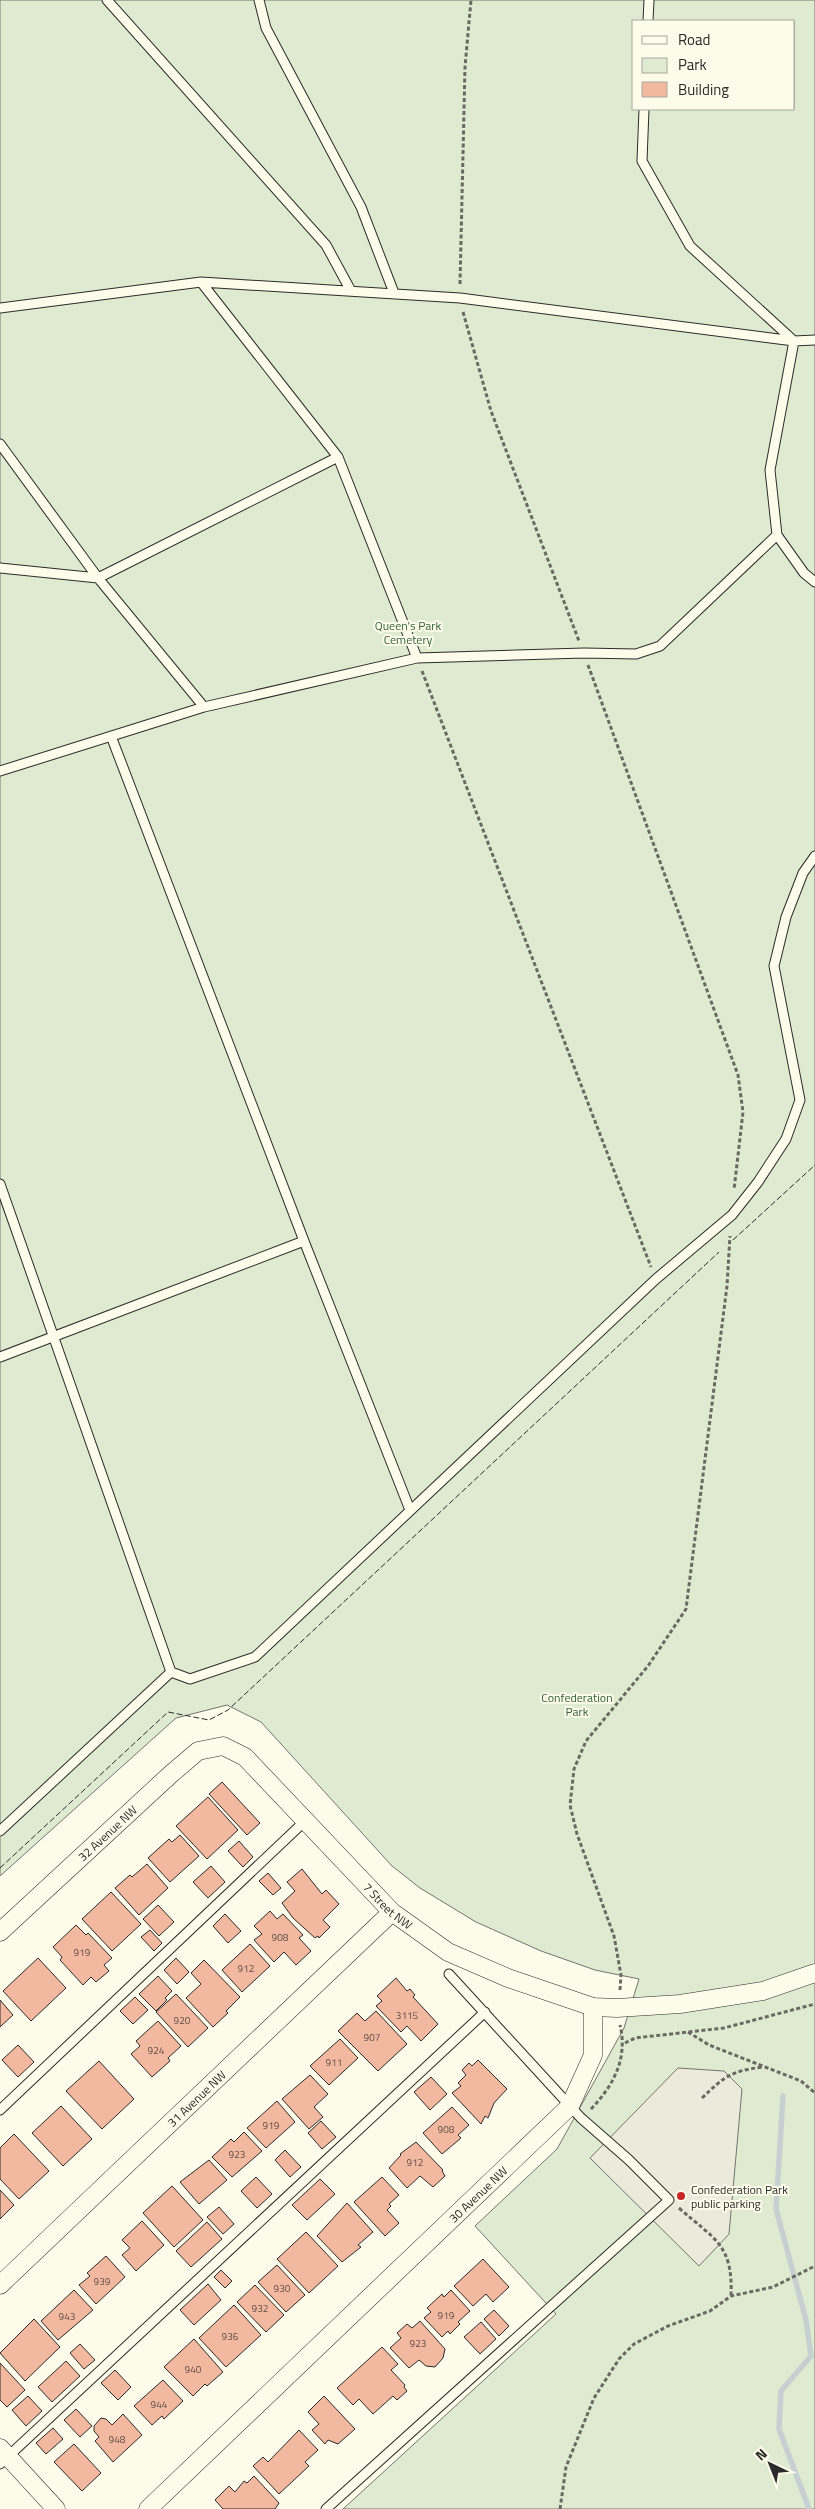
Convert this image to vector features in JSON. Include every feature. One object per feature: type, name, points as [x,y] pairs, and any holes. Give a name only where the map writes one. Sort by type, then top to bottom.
[{"type":"street","name":"7 Street NW","points":[[223,1746],[245,1757],[392,1912],[448,1952],[508,1978],[593,2007]]},
{"type":"street","name":"32 Avenue NW","points":[[0,1932],[198,1751],[223,1746]]},
{"type":"street","name":"31 Avenue NW","points":[[0,2285],[392,1912]]},
{"type":"street","points":[[593,2007],[616,2008],[680,2004],[763,1990],[815,1973]]},
{"type":"street","name":"30 Avenue NW","points":[[148,2509],[576,2112],[593,2055],[593,2007]]},
{"type":"street","points":[[3,2456],[56,2509]]},
{"type":"lane","points":[[107,0],[326,245],[351,291]]},
{"type":"lane","points":[[259,0],[266,28],[361,208],[394,293]]},
{"type":"lane","points":[[648,20],[649,0]]},
{"type":"lane","points":[[644,110],[642,161],[690,246],[794,341]]},
{"type":"lane","points":[[201,282],[338,457],[417,658]]},
{"type":"lane","points":[[0,308],[201,282],[460,298],[794,341],[815,340]]},
{"type":"lane","points":[[794,341],[770,470],[777,535],[804,573],[815,582]]},
{"type":"lane","points":[[0,444],[98,578],[204,707]]},
{"type":"lane","points":[[0,568],[98,578],[338,457]]},
{"type":"lane","points":[[0,771],[204,707],[417,658],[584,653],[636,654],[660,646],[777,535]]},
{"type":"lane","points":[[111,736],[304,1241],[410,1510]]},
{"type":"lane","points":[[171,1672],[190,1679],[254,1657],[656,1280],[732,1215],[758,1182],[786,1139],[800,1100],[774,966],[786,916],[803,873],[815,856]]},
{"type":"lane","points":[[0,1184],[171,1672]]},
{"type":"lane","points":[[0,1357],[304,1241]]},
{"type":"lane","points":[[0,1831],[171,1672]]},
{"type":"lane","points":[[0,2110],[306,1820]]},
{"type":"lane","points":[[326,2509],[669,2200],[629,2160],[576,2112],[449,1974]]},
{"type":"lane","points":[[3,2456],[485,2012]]},
{"type":"path","points":[[471,0],[465,67],[460,298],[491,411],[584,653],[738,1075],[743,1112],[732,1215],[727,1286],[686,1609],[648,1666],[586,1741],[574,1769],[570,1805],[577,1834],[614,1936],[621,1975],[620,1990]]},
{"type":"path","points":[[417,658],[656,1280]]},
{"type":"path","points":[[576,2112],[612,2083],[625,2043],[635,2038],[724,2028],[815,2004]]},
{"type":"path","points":[[687,2032],[709,2045],[742,2056],[764,2067],[801,2081],[814,2092]]},
{"type":"path","points":[[702,2098],[724,2077],[741,2070],[764,2067]]},
{"type":"path","points":[[669,2200],[724,2248],[732,2271],[731,2296]]},
{"type":"path","points":[[560,2509],[566,2466],[594,2398],[619,2359],[634,2344],[650,2334],[710,2311],[731,2296],[773,2287],[815,2266]]},
{"type":"green space","name":"Queen's Park Cemetery","points":[[0,0],[815,0],[815,2509],[343,2509],[556,2314],[475,2226],[557,2149],[624,2028],[639,1979],[595,1970],[541,1951],[476,1922],[420,1888],[392,1866],[261,1722],[227,1705],[176,1718],[0,1876]]},
{"type":"shaded area","name":"Confederation Park public parking","points":[[678,2068],[724,2071],[742,2089],[729,2234],[699,2266],[590,2158]]},
{"type":"building","points":[[222,1782],[260,1823],[247,1835],[209,1794]]},
{"type":"building","points":[[208,1797],[238,1830],[207,1859],[176,1826]]},
{"type":"building","points":[[180,1835],[199,1856],[170,1882],[148,1858],[169,1839],[172,1842]]},
{"type":"building","points":[[239,1841],[253,1857],[243,1867],[228,1851]]},
{"type":"building","points":[[147,1864],[168,1888],[139,1915],[115,1888]]},
{"type":"building","points":[[211,1866],[225,1882],[208,1898],[193,1882]]},
{"type":"building","points":[[302,1869],[322,1894],[326,1890],[339,1904],[323,1920],[330,1927],[319,1938],[318,1936],[315,1938],[293,1918],[282,1903],[295,1891],[287,1882]]},
{"type":"building","points":[[268,1873],[281,1888],[273,1895],[259,1881]]},
{"type":"building","points":[[111,1892],[141,1924],[112,1951],[82,1919]]},
{"type":"building","points":[[158,1905],[174,1922],[159,1936],[143,1919]]},
{"type":"building","points":[[270,1911],[277,1919],[283,1914],[303,1935],[299,1938],[311,1951],[296,1965],[284,1952],[274,1962],[254,1940],[262,1934],[254,1926]]},
{"type":"building","points":[[225,1914],[241,1931],[228,1943],[213,1926]]},
{"type":"building","points":[[76,1925],[86,1935],[88,1933],[112,1958],[104,1965],[109,1971],[96,1982],[91,1977],[83,1985],[60,1960],[62,1957],[53,1947]]},
{"type":"building","points":[[150,1930],[162,1943],[154,1951],[141,1937]]},
{"type":"building","points":[[250,1944],[270,1966],[242,1992],[222,1970]]},
{"type":"building","points":[[38,1958],[66,1988],[31,2021],[3,1991]]},
{"type":"building","points":[[176,1958],[189,1972],[177,1984],[164,1970]]},
{"type":"building","points":[[204,1960],[240,1997],[226,2011],[228,2013],[213,2027],[186,1998],[201,1984],[191,1973]]},
{"type":"building","points":[[158,1976],[172,1991],[165,1998],[167,2000],[156,2011],[139,1994]]},
{"type":"building","points":[[396,1978],[407,1991],[410,1989],[415,1995],[413,1997],[438,2024],[421,2041],[407,2026],[401,2032],[376,2006],[382,2001],[377,1996]]},
{"type":"building","points":[[176,1994],[208,2028],[188,2047],[156,2012]]},
{"type":"building","points":[[135,1997],[148,2010],[133,2024],[120,2011]]},
{"type":"building","points":[[0,2000],[13,2015],[0,2027]]},
{"type":"building","points":[[376,2011],[407,2044],[378,2071],[338,2031],[357,2013],[365,2021]]},
{"type":"building","points":[[158,2021],[181,2046],[168,2058],[170,2061],[152,2077],[131,2054],[140,2046],[136,2041]]},
{"type":"building","points":[[340,2039],[358,2058],[329,2085],[310,2066]]},
{"type":"building","points":[[18,2045],[34,2062],[18,2077],[2,2060]]},
{"type":"building","points":[[478,2060],[507,2089],[494,2103],[488,2118],[485,2116],[481,2124],[452,2093],[461,2086],[458,2083],[466,2075],[462,2070],[469,2063],[472,2066]]},
{"type":"building","points":[[99,2061],[134,2099],[102,2129],[66,2091]]},
{"type":"building","points":[[310,2075],[328,2094],[314,2107],[323,2117],[309,2129],[282,2099]]},
{"type":"building","points":[[431,2077],[447,2094],[430,2110],[414,2092]]},
{"type":"building","points":[[277,2101],[295,2122],[266,2148],[247,2128]]},
{"type":"building","points":[[61,2106],[92,2139],[63,2166],[32,2133]]},
{"type":"building","points":[[452,2107],[469,2125],[458,2135],[461,2138],[442,2154],[423,2133]]},
{"type":"building","points":[[321,2121],[336,2137],[322,2149],[308,2133]]},
{"type":"building","points":[[244,2132],[262,2151],[232,2177],[212,2157],[231,2139],[234,2142]]},
{"type":"building","points":[[14,2134],[49,2171],[19,2199],[0,2179],[0,2148]]},
{"type":"building","points":[[416,2142],[443,2170],[445,2176],[433,2187],[420,2176],[407,2188],[389,2168],[400,2154]]},
{"type":"building","points":[[285,2150],[301,2167],[290,2177],[275,2160]]},
{"type":"building","points":[[209,2160],[227,2180],[199,2204],[180,2182]]},
{"type":"building","points":[[256,2177],[272,2194],[257,2208],[241,2191]]},
{"type":"building","points":[[382,2177],[399,2195],[389,2204],[391,2206],[387,2210],[399,2223],[385,2236],[354,2202]]},
{"type":"building","points":[[320,2179],[335,2194],[307,2220],[292,2205]]},
{"type":"building","points":[[172,2186],[203,2220],[174,2247],[143,2213]]},
{"type":"building","points":[[0,2190],[14,2205],[0,2219]]},
{"type":"building","points":[[347,2203],[373,2232],[358,2245],[361,2247],[342,2262],[317,2236]]},
{"type":"building","points":[[219,2207],[234,2224],[223,2234],[207,2217]]},
{"type":"building","points":[[142,2221],[164,2245],[136,2271],[122,2255],[130,2248],[122,2240]]},
{"type":"building","points":[[207,2222],[222,2239],[191,2267],[176,2251]]},
{"type":"building","points":[[306,2232],[338,2266],[309,2293],[277,2259]]},
{"type":"building","points":[[106,2256],[125,2277],[96,2304],[79,2285],[90,2276],[87,2273]]},
{"type":"building","points":[[483,2259],[509,2287],[493,2302],[486,2294],[473,2306],[454,2286]]},
{"type":"building","points":[[277,2265],[305,2295],[286,2312],[258,2282]]},
{"type":"building","points":[[221,2270],[232,2281],[225,2288],[214,2277]]},
{"type":"building","points":[[208,2284],[221,2300],[194,2325],[180,2310]]},
{"type":"building","points":[[255,2285],[284,2315],[266,2332],[237,2302]]},
{"type":"building","points":[[74,2290],[93,2310],[58,2340],[41,2321]]},
{"type":"building","points":[[451,2290],[470,2311],[458,2322],[460,2324],[450,2334],[448,2331],[442,2337],[424,2318],[431,2312],[427,2308],[442,2294],[444,2297]]},
{"type":"building","points":[[234,2305],[261,2335],[226,2367],[199,2338]]},
{"type":"building","points":[[494,2310],[509,2326],[499,2336],[484,2319]]},
{"type":"building","points":[[34,2319],[60,2347],[25,2381],[0,2353]]},
{"type":"building","points":[[420,2321],[445,2349],[443,2358],[435,2367],[426,2366],[419,2360],[409,2368],[390,2348],[401,2338],[397,2333],[407,2324],[412,2328]]},
{"type":"building","points":[[481,2322],[496,2339],[480,2354],[464,2337]]},
{"type":"building","points":[[194,2339],[223,2372],[207,2386],[205,2384],[193,2396],[164,2367]]},
{"type":"building","points":[[80,2344],[95,2360],[84,2369],[70,2353]]},
{"type":"building","points":[[382,2347],[398,2364],[391,2370],[405,2385],[404,2387],[407,2391],[397,2400],[393,2396],[373,2414],[359,2399],[353,2405],[337,2388]]},
{"type":"building","points":[[66,2361],[80,2376],[52,2402],[38,2387]]},
{"type":"building","points":[[0,2363],[25,2390],[7,2407],[0,2400]]},
{"type":"building","points":[[115,2370],[131,2387],[118,2400],[101,2383]]},
{"type":"building","points":[[163,2380],[183,2401],[164,2419],[162,2416],[152,2425],[134,2406]]},
{"type":"building","points":[[28,2396],[42,2411],[26,2426],[12,2410]]},
{"type":"building","points":[[324,2396],[355,2429],[338,2444],[328,2440],[325,2444],[312,2430],[319,2424],[308,2412]]},
{"type":"building","points":[[76,2409],[92,2426],[80,2437],[64,2420]]},
{"type":"building","points":[[123,2414],[142,2435],[113,2462],[95,2441],[99,2437],[94,2431],[94,2426],[101,2418],[106,2419],[112,2425]]},
{"type":"building","points":[[53,2428],[63,2439],[46,2454],[36,2443]]},
{"type":"building","points":[[299,2430],[318,2450],[305,2462],[309,2466],[279,2494],[253,2466],[263,2457],[268,2462]]},
{"type":"building","points":[[74,2444],[101,2473],[82,2491],[54,2462]]},
{"type":"building","points":[[254,2476],[279,2503],[275,2509],[223,2509],[215,2500],[229,2486],[235,2492],[244,2481],[247,2483]]},
{"type":"waterway","points":[[783,2096],[776,2209],[806,2320],[811,2356],[781,2391],[779,2429],[809,2509]]},
{"type":"fence","points":[[733,1240],[815,1165]]},
{"type":"fence","points":[[0,1868],[168,1712],[209,1720],[228,1710],[719,1252]]},
{"type":"place","name":"Confederation Park public parking","points":[[681,2196]]},
{"type":"park label","name":"Confederation Park","points":[[577,1704]]}]
